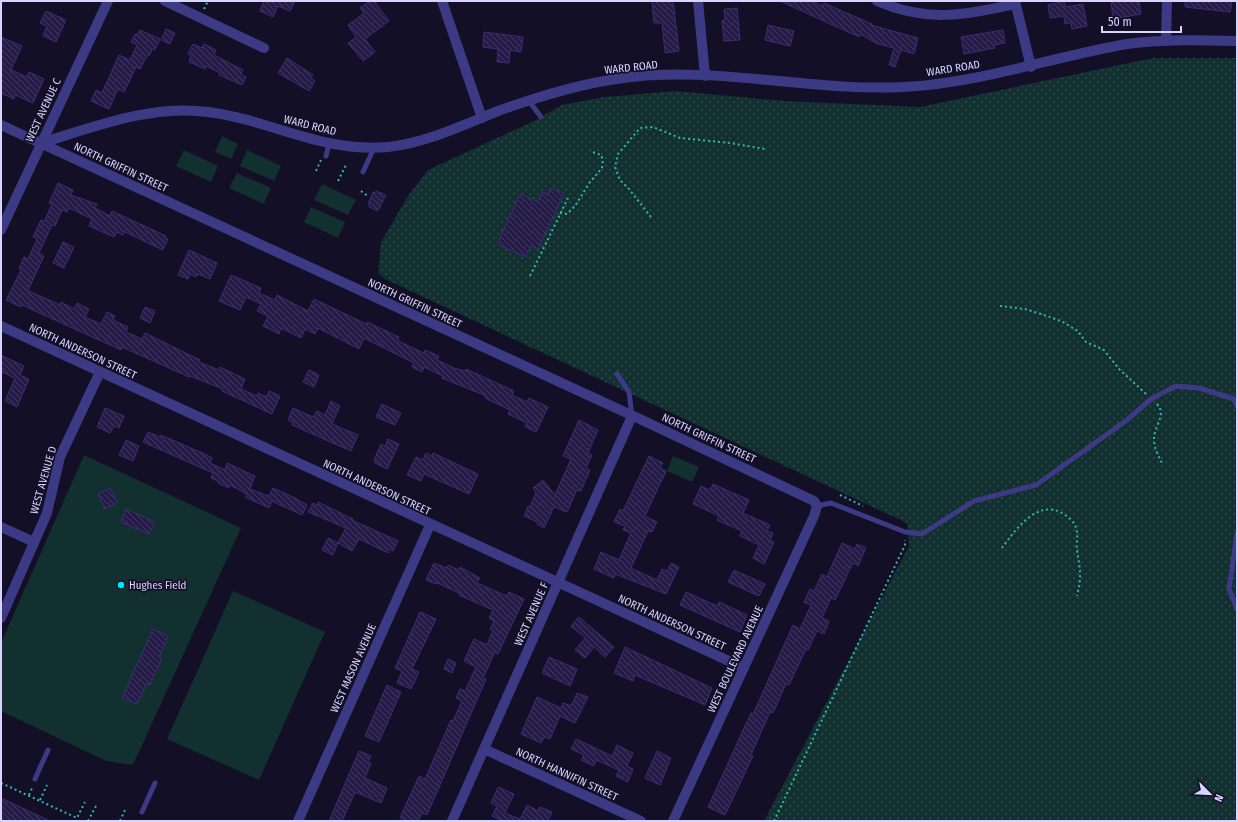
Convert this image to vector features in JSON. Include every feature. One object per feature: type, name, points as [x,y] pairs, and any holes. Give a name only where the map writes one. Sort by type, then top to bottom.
[{"type":"street","name":"WEST AVENUE C","points":[[1,230],[108,1]]},
{"type":"street","points":[[165,1],[264,48]]},
{"type":"street","points":[[442,1],[482,118]]},
{"type":"street","points":[[698,1],[706,76]]},
{"type":"street","points":[[877,1],[892,8],[925,15],[962,15],[1015,2],[1031,67]]},
{"type":"street","points":[[1166,41],[1167,1]]},
{"type":"street","name":"WARD ROAD","points":[[41,143],[138,116],[157,112],[183,110],[209,112],[230,116],[329,144],[389,147],[419,140],[565,88],[620,78],[670,75],[706,76],[820,86],[905,87],[945,83],[1031,67],[1130,44],[1166,41],[1237,41]]},
{"type":"street","name":"NORTH GRIFFIN STREET","points":[[1,125],[808,498],[817,506]]},
{"type":"street","name":"NORTH ANDERSON STREET","points":[[1,326],[744,668]]},
{"type":"street","name":"WEST AVENUE D","points":[[1,618],[49,507],[60,457],[100,372]]},
{"type":"street","name":"WEST AVENUE F","points":[[452,821],[632,416]]},
{"type":"street","name":"WEST BOULEVARD AVENUE","points":[[672,821],[814,516],[817,506]]},
{"type":"street","name":"WEST MASON AVENUE","points":[[298,821],[430,524]]},
{"type":"street","points":[[2,528],[34,542]]},
{"type":"street","name":"NORTH HANNIFIN STREET","points":[[484,749],[641,821]]},
{"type":"lane","points":[[529,100],[541,117]]},
{"type":"lane","points":[[326,156],[329,144]]},
{"type":"lane","points":[[363,172],[374,147]]},
{"type":"lane","points":[[617,374],[629,392],[632,416]]},
{"type":"lane","points":[[817,506],[831,503],[905,532],[922,534],[974,501],[1036,485],[1127,420],[1151,398],[1176,386],[1199,388],[1234,399],[1237,406]]},
{"type":"lane","points":[[1237,533],[1230,589],[1237,609]]},
{"type":"lane","points":[[34,779],[48,750]]},
{"type":"lane","points":[[142,812],[155,784]]},
{"type":"path","points":[[651,217],[630,189],[620,180],[615,167],[618,154],[640,128],[653,127],[680,138],[730,143],[764,149]]},
{"type":"path","points":[[560,213],[567,214],[571,210],[590,182],[602,168],[603,160],[601,155],[590,151]]},
{"type":"path","points":[[316,171],[321,159],[326,156]]},
{"type":"path","points":[[338,181],[346,165]]},
{"type":"path","points":[[361,191],[369,196]]},
{"type":"path","points":[[530,276],[568,198]]},
{"type":"path","points":[[1000,306],[1025,309],[1062,321],[1078,331],[1086,342],[1104,350],[1119,369],[1162,410],[1161,416],[1155,428],[1154,440],[1155,450],[1163,466]]},
{"type":"path","points":[[1002,548],[1016,529],[1031,515],[1045,510],[1059,511],[1072,520],[1077,531],[1076,544],[1081,570],[1077,596]]},
{"type":"path","points":[[774,821],[905,545],[905,537]]},
{"type":"path","points":[[1,783],[77,818],[85,802]]},
{"type":"path","points":[[29,796],[34,785]]},
{"type":"path","points":[[40,800],[47,785]]},
{"type":"path","points":[[88,821],[96,806]]},
{"type":"path","points":[[120,821],[125,810]]},
{"type":"green space","points":[[1153,58],[1237,58],[1237,821],[764,821],[909,546],[907,523],[385,279],[378,273],[381,242],[408,196],[428,170],[534,121],[562,105],[605,97],[676,91],[784,101],[920,107]]},
{"type":"green space","points":[[222,136],[238,144],[231,159],[215,152]]},
{"type":"green space","points":[[184,150],[218,166],[211,182],[176,166]]},
{"type":"green space","points":[[247,150],[281,166],[274,181],[240,166]]},
{"type":"green space","points":[[237,173],[271,188],[264,204],[229,188]]},
{"type":"green space","points":[[322,184],[356,200],[348,215],[314,200]]},
{"type":"green space","points":[[311,207],[345,222],[338,238],[304,222]]},
{"type":"green space","name":"Hughes Field","points":[[84,455],[241,528],[133,765],[106,761],[1,711],[1,643]]},
{"type":"green space","points":[[673,456],[699,467],[692,482],[667,471]]},
{"type":"green space","points":[[233,591],[325,632],[259,780],[167,739]]},
{"type":"building","points":[[264,1],[295,1],[290,11],[278,6],[273,17],[260,11]]},
{"type":"building","points":[[370,1],[374,1],[389,21],[365,39],[375,52],[363,61],[348,43],[356,37],[348,25],[364,13],[360,8]]},
{"type":"building","points":[[652,1],[673,1],[679,51],[665,53],[662,23],[654,23]]},
{"type":"building","points":[[780,1],[812,1],[823,6],[824,3],[872,24],[871,25],[918,38],[914,54],[901,50],[895,67],[889,65],[894,48],[878,44],[860,34],[859,37]]},
{"type":"building","points":[[1064,1],[1065,7],[1083,4],[1087,26],[1072,29],[1071,23],[1065,24],[1064,16],[1050,18],[1048,5]]},
{"type":"building","points":[[1111,1],[1139,1],[1141,14],[1113,19]]},
{"type":"building","points":[[1185,1],[1232,1],[1230,12],[1185,7]]},
{"type":"building","points":[[737,8],[740,40],[724,41],[722,21],[725,19],[724,9]]},
{"type":"building","points":[[46,11],[66,20],[56,42],[43,36],[47,26],[40,23]]},
{"type":"building","points":[[768,25],[794,31],[790,46],[765,40]]},
{"type":"building","points":[[166,29],[175,33],[170,44],[161,40]]},
{"type":"building","points":[[140,30],[160,39],[155,50],[152,49],[150,55],[147,56],[140,69],[136,67],[124,92],[118,89],[109,109],[91,101],[96,90],[102,93],[119,55],[130,60],[137,45],[131,42],[135,34],[137,35]]},
{"type":"building","points":[[1003,30],[1005,43],[994,45],[995,48],[964,54],[961,37]]},
{"type":"building","points":[[484,32],[523,37],[521,52],[510,50],[509,63],[497,62],[498,49],[483,47]]},
{"type":"building","points":[[1,37],[22,46],[11,70],[27,77],[29,72],[44,79],[33,103],[15,95],[14,99],[1,93]]},
{"type":"building","points":[[193,44],[202,48],[204,44],[216,50],[214,55],[243,70],[241,74],[246,77],[242,85],[219,75],[220,73],[206,66],[205,69],[189,62],[191,56],[188,54]]},
{"type":"building","points":[[287,58],[313,75],[311,78],[315,81],[309,91],[278,73]]},
{"type":"building","points":[[58,183],[73,190],[71,195],[97,204],[95,208],[110,216],[112,211],[166,236],[165,238],[168,239],[163,250],[125,232],[123,235],[117,232],[114,237],[89,226],[92,219],[69,208],[67,212],[62,210],[55,226],[52,225],[39,253],[44,256],[28,290],[60,305],[61,302],[74,309],[77,303],[89,309],[85,317],[101,324],[107,312],[115,316],[113,320],[128,327],[126,332],[142,339],[145,333],[200,360],[199,362],[219,370],[220,367],[245,379],[241,389],[257,396],[258,393],[267,397],[269,391],[280,396],[272,414],[222,391],[223,389],[190,376],[189,377],[122,347],[121,350],[22,305],[21,307],[6,300],[21,270],[19,269],[24,257],[28,259],[37,239],[33,237],[41,220],[44,222],[52,204],[49,203]]},
{"type":"building","points":[[551,188],[564,193],[538,249],[531,246],[526,257],[497,244],[520,194],[538,202],[542,192],[548,195]]},
{"type":"building","points":[[376,191],[386,195],[378,211],[369,207],[370,205],[368,204],[373,192],[375,193]]},
{"type":"building","points":[[63,242],[74,247],[64,268],[53,263]]},
{"type":"building","points":[[189,250],[217,263],[210,279],[198,274],[196,277],[190,274],[188,279],[178,275]]},
{"type":"building","points":[[231,275],[261,288],[259,293],[275,300],[277,295],[308,311],[314,299],[366,324],[367,322],[399,337],[398,341],[424,353],[425,350],[439,356],[437,360],[454,368],[465,371],[466,369],[514,391],[512,395],[527,402],[529,398],[548,407],[536,432],[525,427],[527,423],[508,414],[510,410],[485,398],[486,396],[442,378],[443,376],[424,367],[422,372],[412,367],[414,363],[364,338],[359,349],[318,328],[315,334],[305,329],[301,338],[281,328],[279,334],[263,326],[268,316],[257,311],[261,304],[246,297],[240,310],[219,301]]},
{"type":"building","points":[[145,307],[155,311],[150,323],[140,318]]},
{"type":"building","points":[[1,355],[24,366],[20,375],[29,379],[17,407],[5,401],[15,378],[1,372]]},
{"type":"building","points":[[309,370],[319,375],[314,387],[303,382]]},
{"type":"building","points":[[331,401],[340,406],[332,424],[358,435],[351,451],[292,425],[293,422],[288,420],[293,408],[313,417],[317,411],[325,415]]},
{"type":"building","points":[[382,404],[401,413],[395,425],[376,417]]},
{"type":"building","points":[[105,408],[124,416],[119,428],[114,426],[110,433],[97,427]]},
{"type":"building","points":[[579,420],[598,430],[588,453],[592,455],[586,468],[590,470],[581,491],[577,490],[567,512],[554,507],[544,528],[537,524],[537,522],[524,516],[536,493],[533,488],[543,480],[555,495],[571,459],[563,456]]},
{"type":"building","points":[[148,432],[160,437],[161,435],[207,455],[212,458],[210,463],[225,470],[227,463],[255,476],[250,489],[269,496],[273,488],[307,505],[302,515],[272,501],[269,508],[245,497],[247,494],[230,485],[228,488],[211,478],[213,473],[143,442]]},
{"type":"building","points":[[388,439],[399,444],[387,469],[375,463],[374,460],[381,444],[385,446]]},
{"type":"building","points":[[126,440],[139,446],[133,461],[119,455]]},
{"type":"building","points":[[426,453],[432,456],[433,453],[478,474],[469,494],[424,474],[421,481],[407,475],[416,457],[423,460]]},
{"type":"building","points":[[649,456],[663,463],[660,468],[666,471],[645,516],[657,522],[652,532],[648,531],[631,568],[657,580],[662,569],[667,571],[671,563],[679,567],[666,594],[615,574],[614,578],[594,569],[601,552],[619,560],[631,533],[623,530],[625,526],[614,522],[620,509],[623,511]]},
{"type":"building","points":[[713,484],[749,500],[743,513],[770,525],[767,531],[773,533],[770,540],[774,542],[764,564],[753,558],[759,545],[740,536],[742,531],[717,520],[719,516],[693,504],[701,486],[710,490]]},
{"type":"building","points":[[110,488],[117,503],[105,509],[98,494]]},
{"type":"building","points":[[318,502],[353,519],[352,520],[398,541],[393,551],[389,549],[388,553],[359,539],[352,551],[338,543],[346,528],[308,512],[313,503],[317,505]]},
{"type":"building","points":[[126,509],[155,522],[149,534],[121,522]]},
{"type":"building","points":[[328,538],[338,543],[333,555],[322,550]]},
{"type":"building","points":[[842,543],[855,549],[857,544],[866,548],[858,566],[853,563],[835,600],[831,598],[822,618],[829,621],[824,634],[817,631],[808,650],[806,649],[789,685],[786,684],[773,713],[770,712],[751,755],[753,756],[725,815],[708,807],[751,713],[753,714],[793,625],[800,629],[811,605],[804,602],[810,589],[814,591],[822,574],[827,577]]},
{"type":"building","points":[[434,563],[447,568],[448,565],[459,570],[460,567],[480,578],[477,583],[507,596],[509,592],[524,599],[498,654],[495,652],[483,678],[486,679],[427,815],[422,813],[418,821],[406,821],[400,818],[419,776],[425,779],[451,720],[453,721],[462,701],[456,698],[460,689],[465,691],[476,667],[464,661],[474,639],[487,645],[493,630],[490,629],[494,621],[489,618],[493,610],[459,595],[459,593],[437,583],[436,584],[426,580]]},
{"type":"building","points":[[734,570],[765,584],[759,596],[728,582]]},
{"type":"building","points":[[686,592],[717,606],[719,602],[747,615],[740,632],[680,605]]},
{"type":"building","points":[[420,612],[436,619],[412,669],[419,672],[411,689],[397,683],[402,671],[395,668]]},
{"type":"building","points":[[579,617],[614,647],[605,657],[594,647],[585,658],[575,650],[585,638],[571,626]]},
{"type":"building","points":[[153,629],[168,636],[159,657],[162,658],[150,685],[147,683],[137,704],[122,698]]},
{"type":"building","points":[[625,647],[712,688],[705,705],[635,675],[633,681],[614,673]]},
{"type":"building","points":[[549,657],[577,669],[570,686],[542,673]]},
{"type":"building","points":[[448,659],[456,663],[452,673],[444,669]]},
{"type":"building","points":[[387,685],[401,692],[379,742],[365,736]]},
{"type":"building","points":[[577,693],[588,697],[575,723],[560,716],[550,739],[544,737],[541,743],[521,734],[537,697],[561,708],[563,703],[571,706]]},
{"type":"building","points":[[576,739],[612,756],[617,745],[633,753],[627,766],[633,769],[628,782],[616,776],[619,770],[596,760],[594,766],[581,760],[584,755],[571,749]]},
{"type":"building","points":[[359,751],[371,756],[368,762],[371,763],[365,778],[387,788],[381,803],[355,792],[342,821],[329,821]]},
{"type":"building","points":[[657,751],[671,758],[660,785],[645,778]]},
{"type":"building","points":[[498,787],[514,794],[505,813],[520,819],[527,805],[538,811],[540,807],[552,812],[548,821],[503,821],[492,816],[497,806],[491,803]]},
{"type":"building","points":[[1,798],[50,821],[1,821]]},
{"type":"place","name":"Hughes Field","points":[[121,585]]}]
